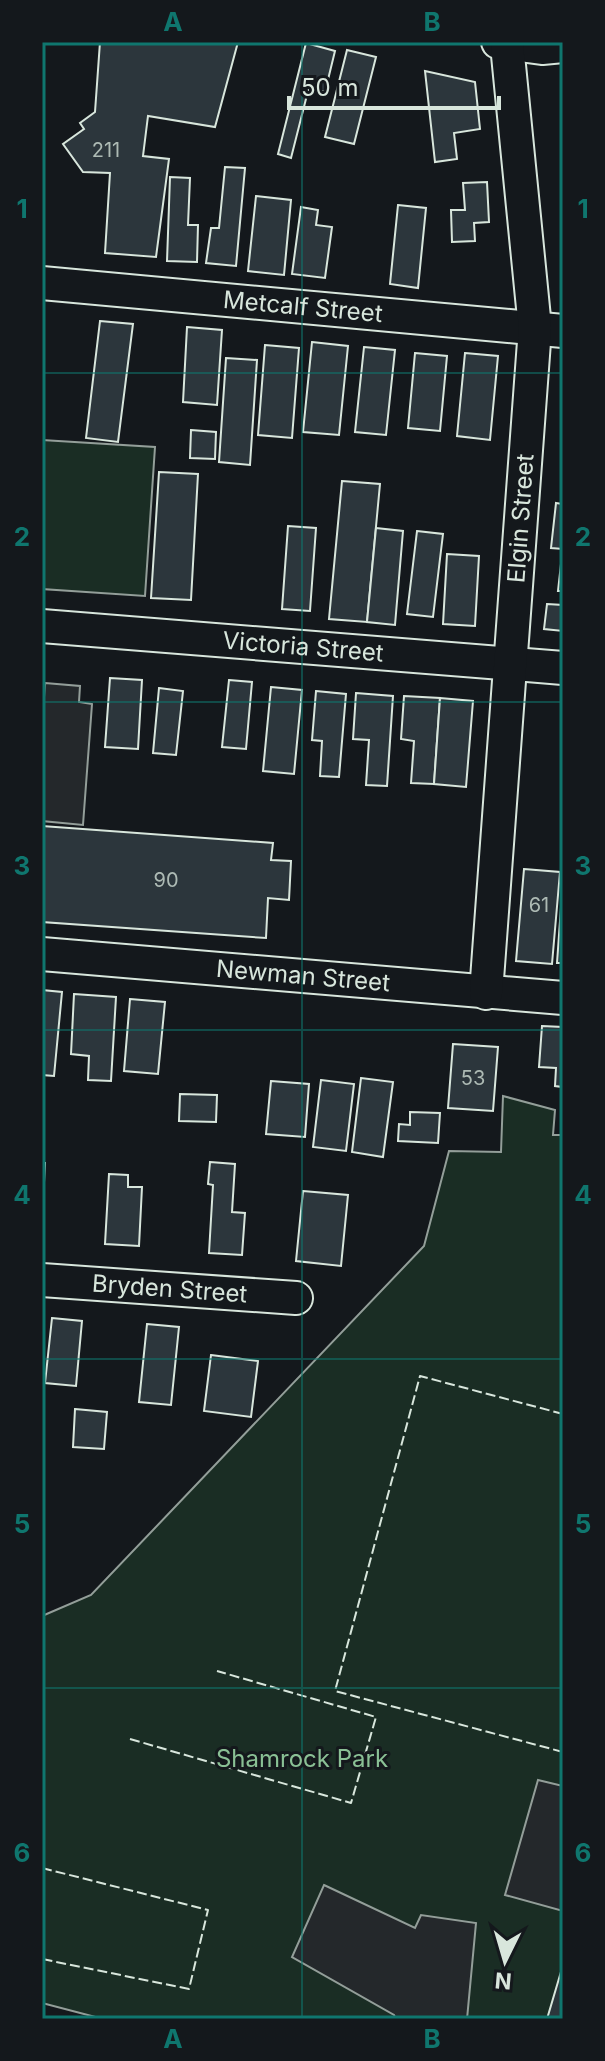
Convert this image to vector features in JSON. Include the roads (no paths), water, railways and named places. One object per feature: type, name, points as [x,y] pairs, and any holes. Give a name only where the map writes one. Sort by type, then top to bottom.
[{"type":"street","points":[[502,43],[542,48],[563,46]]},
{"type":"street","name":"Elgin Street","points":[[486,993],[511,664],[549,330],[502,43]]},
{"type":"street","name":"Metcalf Street","points":[[42,283],[549,330]]},
{"type":"street","name":"Victoria Street","points":[[42,626],[563,668]]},
{"type":"street","name":"Newman Street","points":[[42,954],[563,998]]},
{"type":"street","name":"Bryden Street","points":[[42,1280],[296,1298]]},
{"type":"park label","name":"Shamrock Park","points":[[302,1759]]}]
